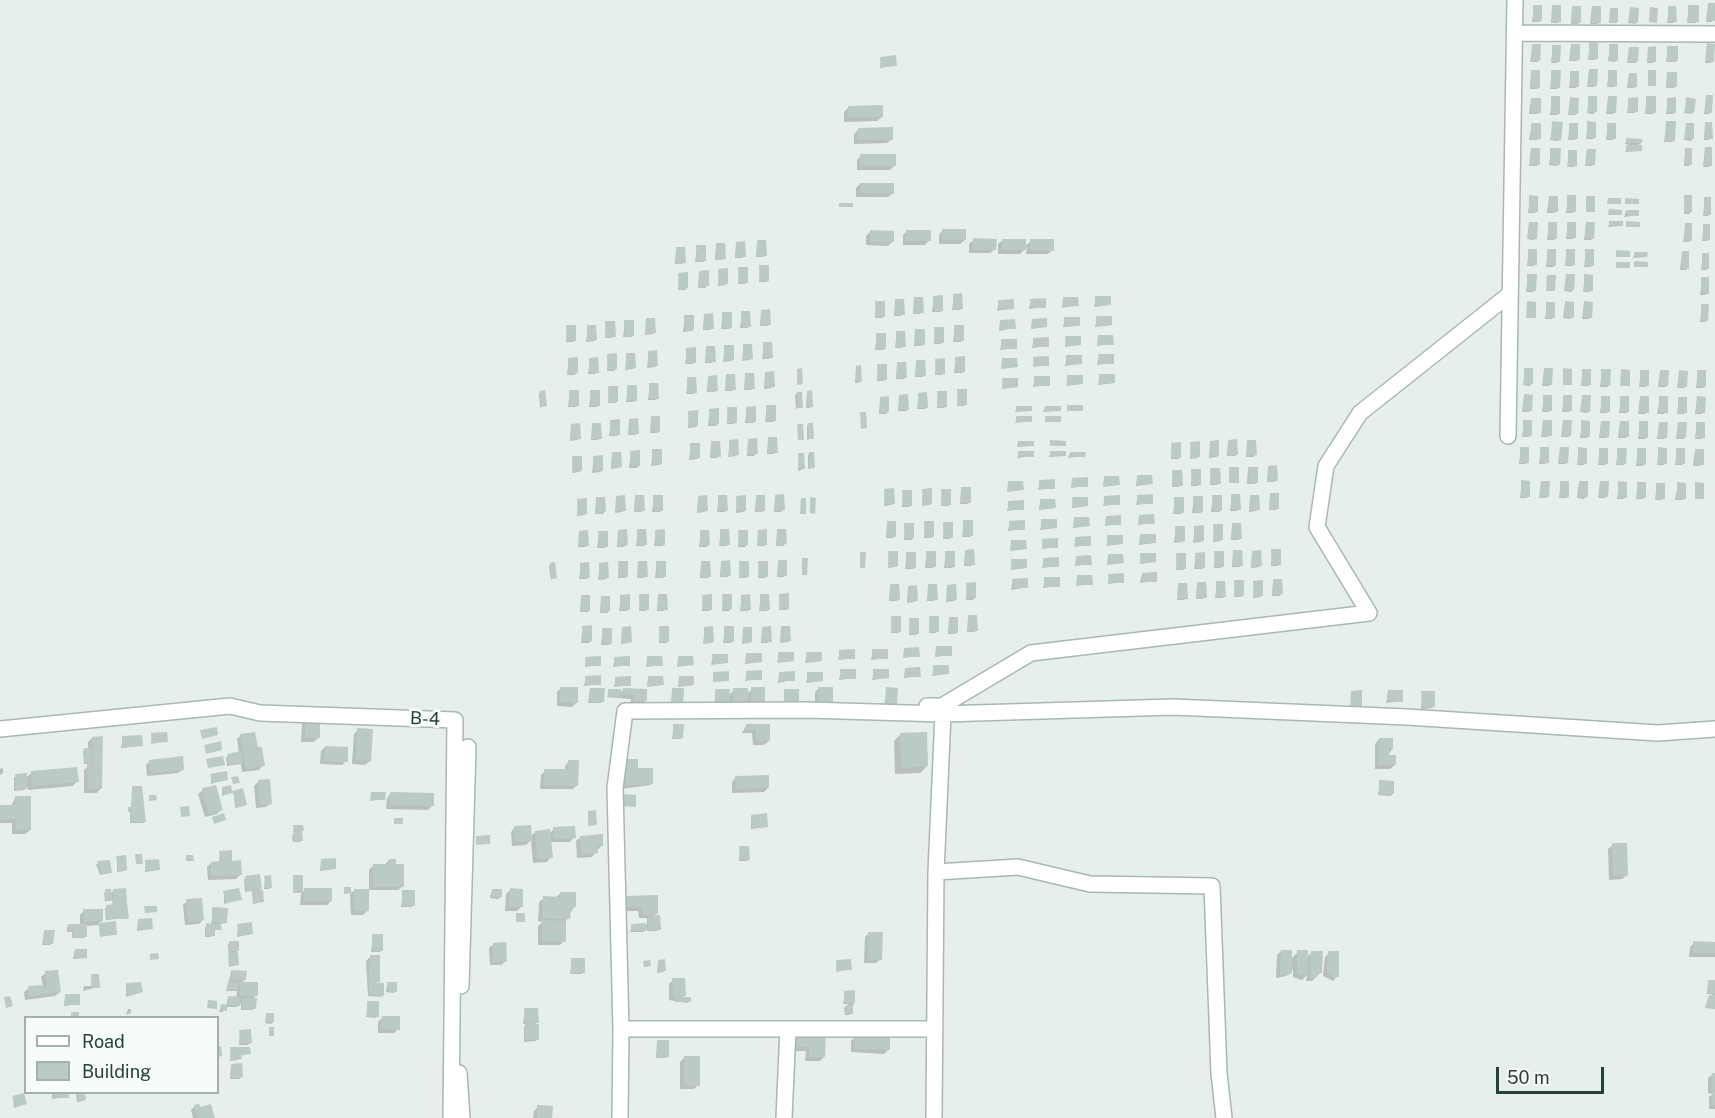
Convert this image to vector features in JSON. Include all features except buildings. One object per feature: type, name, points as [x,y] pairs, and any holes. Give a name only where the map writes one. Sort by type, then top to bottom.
[{"type":"street","points":[[1508,436],[1515,0]]},
{"type":"street","points":[[1514,33],[1715,34]]},
{"type":"street","points":[[620,1118],[621,1029],[615,788],[625,711],[807,710],[942,706],[1031,653],[1369,614],[1317,527],[1326,466],[1360,413],[1510,294]]},
{"type":"street","name":"B-4","points":[[0,729],[230,706],[260,713],[455,720],[451,1118]]},
{"type":"street","points":[[807,710],[943,714],[1173,707],[1407,717],[1658,733],[1715,729]]},
{"type":"street","points":[[934,1118],[936,872],[943,714]]},
{"type":"street","points":[[462,1118],[459,1082],[468,747]]},
{"type":"street","points":[[936,872],[1018,867],[1090,884],[1212,886],[1219,1073],[1224,1118]]},
{"type":"street","points":[[621,1029],[935,1029]]},
{"type":"street","points":[[783,1118],[788,1029]]}]
